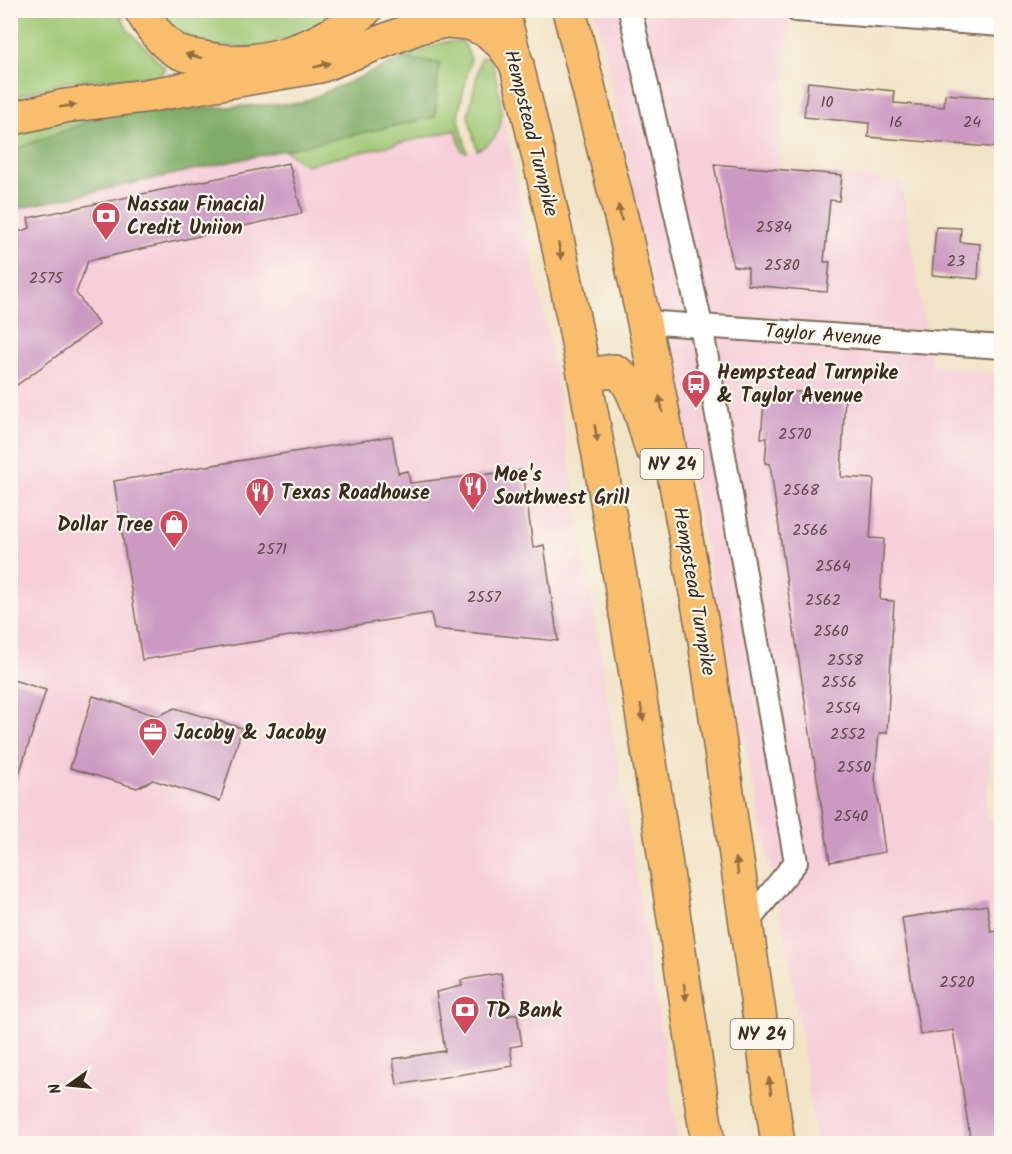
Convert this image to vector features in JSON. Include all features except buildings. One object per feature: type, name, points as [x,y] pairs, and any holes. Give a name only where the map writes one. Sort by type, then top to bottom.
[{"type":"main road","points":[[141,10],[151,28],[177,51],[215,62],[258,62],[304,48],[330,35],[366,10]]},
{"type":"main road","name":"Hempstead Turnpike","points":[[502,10],[541,162],[586,375],[637,679],[708,1143]]},
{"type":"main road","name":"Hempstead Turnpike","points":[[569,10],[612,180],[644,322],[705,641],[778,1143]]},
{"type":"main road","points":[[10,119],[65,106],[145,96],[320,66],[411,30],[446,21],[469,23],[488,31],[502,44],[517,64]]},
{"type":"main road","points":[[586,375],[614,371],[623,376],[631,390],[660,475],[705,641]]},
{"type":"street","points":[[630,10],[701,325],[796,861],[746,924]]},
{"type":"street","points":[[796,10],[1002,26]]},
{"type":"street","name":"Taylor Avenue","points":[[644,322],[1002,347]]},
{"type":"shaded area","points":[[593,11],[790,11],[779,167],[901,181],[932,365],[1001,374],[1002,632],[985,818],[1001,820],[1001,1143],[816,1143],[792,974],[603,42]]},
{"type":"shaded area","points":[[502,110],[554,365],[679,1143],[11,1143],[10,210],[285,150],[306,165],[456,130],[462,151],[477,150],[487,146],[501,127]]},
{"type":"green space","points":[[11,10],[120,11],[127,29],[165,68],[160,76],[70,81],[11,98]]},
{"type":"green space","points":[[153,11],[342,11],[323,27],[260,47],[198,46]]},
{"type":"green space","points":[[463,41],[471,58],[458,115],[467,152],[462,151],[456,130],[306,165],[285,150],[435,117],[439,64],[403,58],[444,42]]},
{"type":"green space","points":[[481,57],[491,57],[502,110],[497,133],[489,143],[477,150],[468,116]]},
{"type":"green space","points":[[403,58],[439,63],[435,117],[11,210],[11,151],[110,113],[301,103]]},
{"type":"green space","points":[[110,113],[11,151],[11,133]]},
{"type":"place","name":"Nassau Finacial Credit Uniion","points":[[106,242]]},
{"type":"place","name":"Hempstead Turnpike & Taylor Avenue","points":[[696,410]]},
{"type":"place","name":"Moe's Southwest Grill","points":[[473,512]]},
{"type":"place","name":"Texas Roadhouse","points":[[260,518]]},
{"type":"place","name":"Dollar Tree","points":[[174,550]]},
{"type":"place","name":"Jacoby & Jacoby","points":[[153,758]]},
{"type":"place","name":"TD Bank","points":[[465,1036]]}]
